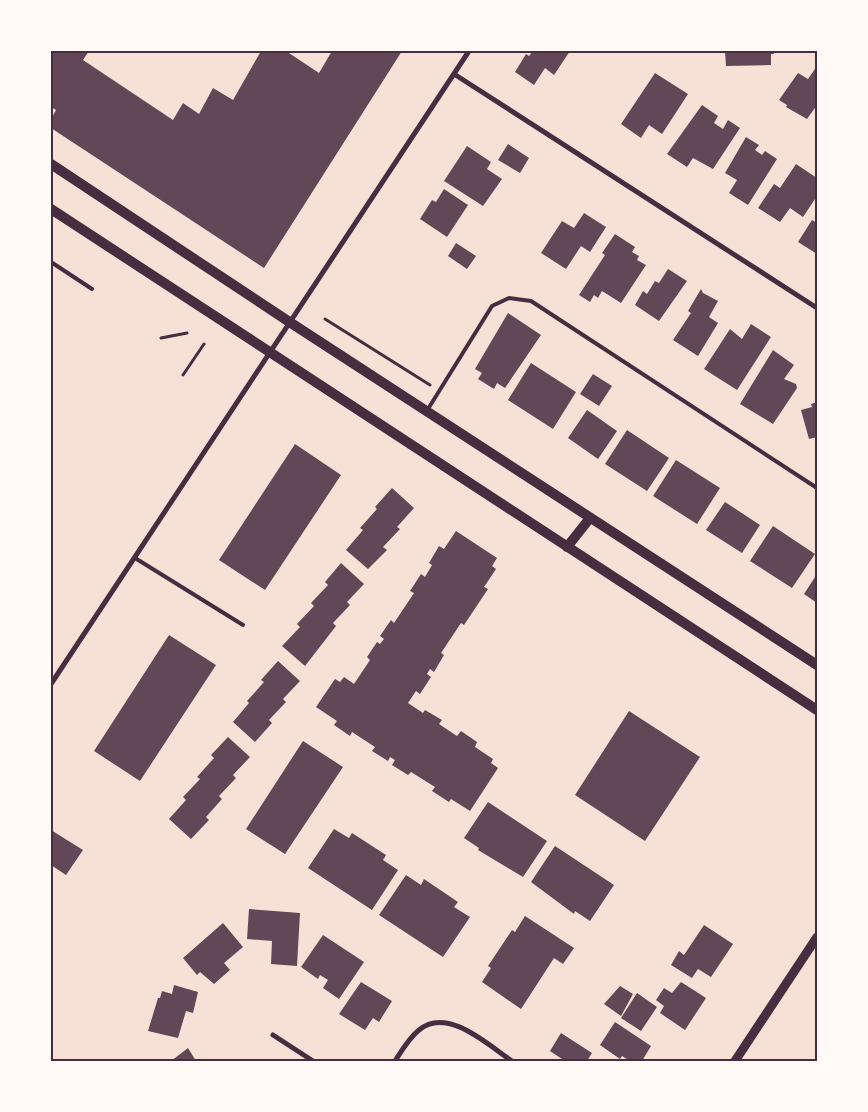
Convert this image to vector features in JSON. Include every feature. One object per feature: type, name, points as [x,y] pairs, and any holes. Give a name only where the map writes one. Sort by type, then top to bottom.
[{"type":"main road","points":[[51,164],[291,323],[817,665]]},
{"type":"main road","points":[[51,209],[817,710]]},
{"type":"main road","points":[[567,547],[590,518]]},
{"type":"street","points":[[51,684],[271,354],[469,51]]},
{"type":"street","points":[[454,74],[817,308]]},
{"type":"street","points":[[735,1061],[817,937]]},
{"type":"street","points":[[395,1061],[420,1029],[433,1022],[443,1022],[462,1028],[512,1061]]},
{"type":"street","points":[[273,1035],[313,1061]]},
{"type":"lane","points":[[51,262],[92,289]]},
{"type":"lane","points":[[426,411],[492,306],[510,298],[531,301],[817,488]]},
{"type":"lane","points":[[135,558],[244,625]]},
{"type":"path","points":[[326,319],[439,391]]},
{"type":"path","points":[[161,338],[187,333]]},
{"type":"path","points":[[183,374],[204,344]]},
{"type":"building","points":[[51,51],[89,51],[83,60],[173,120],[183,103],[199,114],[213,88],[233,100],[261,51],[286,51],[319,73],[332,51],[402,51],[264,268],[51,128],[51,119],[56,110],[51,107]]},
{"type":"building","points":[[533,51],[570,51],[554,75],[545,68],[534,85],[515,72],[526,54],[529,56]]},
{"type":"building","points":[[725,51],[774,51],[774,54],[771,54],[771,65],[726,66]]},
{"type":"building","points":[[817,66],[817,105],[807,119],[786,107],[787,105],[779,100],[798,73],[808,79]]},
{"type":"building","points":[[655,73],[688,94],[662,134],[649,125],[641,138],[621,124]]},
{"type":"building","points":[[702,105],[718,116],[714,123],[723,129],[728,120],[740,128],[713,169],[693,158],[687,167],[667,154]]},
{"type":"building","points":[[746,137],[759,145],[755,150],[762,155],[765,151],[777,159],[748,205],[729,193],[737,180],[725,173]]},
{"type":"building","points":[[508,144],[529,158],[520,173],[498,160]]},
{"type":"building","points":[[467,146],[491,162],[487,169],[502,179],[483,206],[444,181]]},
{"type":"building","points":[[796,164],[817,178],[817,196],[803,217],[790,208],[780,222],[758,208],[774,184],[780,188]]},
{"type":"building","points":[[444,189],[468,205],[447,237],[420,219],[432,200],[436,202]]},
{"type":"building","points":[[584,213],[606,227],[590,252],[581,246],[566,269],[541,253],[562,221],[574,228]]},
{"type":"building","points":[[812,220],[817,223],[817,254],[798,242]]},
{"type":"building","points":[[615,234],[635,247],[632,252],[639,256],[637,260],[646,265],[621,303],[602,291],[598,298],[594,295],[590,302],[579,295],[605,255],[602,253]]},
{"type":"building","points":[[456,243],[476,256],[467,269],[448,256]]},
{"type":"building","points":[[668,269],[687,281],[659,321],[635,305],[643,291],[647,294],[655,281],[659,283]]},
{"type":"building","points":[[701,289],[703,293],[718,301],[709,317],[718,323],[698,356],[673,340],[691,313],[688,311]]},
{"type":"building","points":[[508,313],[541,335],[505,388],[497,383],[494,389],[478,379],[482,373],[475,369]]},
{"type":"building","points":[[751,324],[771,337],[737,390],[704,369],[730,329],[742,339]]},
{"type":"building","points":[[773,350],[794,365],[784,379],[796,384],[797,388],[773,424],[740,404]]},
{"type":"building","points":[[531,363],[576,392],[553,429],[508,400]]},
{"type":"building","points":[[593,374],[612,386],[599,406],[580,394]]},
{"type":"building","points":[[817,402],[817,437],[809,439],[801,410],[812,407],[811,404]]},
{"type":"building","points":[[587,410],[617,431],[598,459],[568,438]]},
{"type":"building","points":[[627,430],[669,458],[647,491],[605,464]]},
{"type":"building","points":[[295,444],[341,475],[265,590],[219,560]]},
{"type":"building","points":[[676,460],[720,488],[697,524],[653,496]]},
{"type":"building","points":[[392,488],[414,508],[397,527],[400,529],[383,547],[387,550],[368,569],[346,550],[363,530],[360,528],[377,509],[375,507]]},
{"type":"building","points":[[725,502],[760,525],[742,553],[706,530]]},
{"type":"building","points":[[773,526],[815,554],[792,588],[750,561]]},
{"type":"building","points":[[456,531],[497,558],[492,566],[496,569],[484,587],[488,589],[464,625],[461,623],[441,653],[444,655],[434,672],[430,669],[427,674],[431,677],[420,694],[416,691],[408,703],[423,713],[425,710],[442,720],[439,724],[457,736],[461,731],[477,742],[475,747],[493,759],[491,763],[498,768],[470,811],[451,799],[449,802],[432,791],[435,787],[411,772],[408,775],[392,765],[395,760],[390,757],[388,761],[372,751],[375,747],[352,732],[350,736],[334,725],[337,721],[316,707],[335,679],[340,682],[344,677],[354,684],[370,660],[367,657],[377,642],[380,644],[384,639],[380,636],[391,620],[394,623],[414,593],[410,591],[421,574],[425,577],[432,565],[429,563],[439,546],[444,549]]},
{"type":"building","points":[[341,563],[364,584],[347,602],[350,605],[333,623],[336,626],[305,666],[282,646],[300,627],[297,624],[314,606],[311,603],[328,585],[325,582]]},
{"type":"building","points":[[817,574],[817,603],[804,594]]},
{"type":"building","points":[[169,635],[216,665],[140,781],[94,751]]},
{"type":"building","points":[[278,661],[300,681],[283,699],[286,702],[269,720],[272,723],[255,742],[233,722],[249,703],[247,701],[264,682],[261,680]]},
{"type":"building","points":[[629,711],[700,757],[645,841],[575,795]]},
{"type":"building","points":[[228,737],[250,757],[233,775],[236,778],[219,796],[222,799],[206,817],[209,820],[191,839],[169,819],[186,800],[183,797],[200,779],[197,777],[214,758],[211,755]]},
{"type":"building","points":[[303,741],[343,767],[285,854],[246,829]]},
{"type":"building","points":[[488,802],[547,841],[523,877],[478,850],[479,848],[464,838]]},
{"type":"building","points":[[334,829],[349,838],[352,833],[386,855],[383,860],[398,870],[372,910],[308,868]]},
{"type":"building","points":[[51,830],[83,850],[66,875],[51,865]]},
{"type":"building","points":[[555,846],[614,885],[590,921],[575,911],[574,914],[531,882]]},
{"type":"building","points":[[406,875],[421,885],[424,879],[458,902],[454,907],[470,917],[443,957],[379,915]]},
{"type":"building","points":[[249,909],[300,913],[297,966],[271,964],[272,941],[247,939]]},
{"type":"building","points":[[525,916],[574,948],[563,964],[554,958],[521,1009],[482,982],[491,968],[488,966],[512,930],[515,932]]},
{"type":"building","points":[[223,923],[243,947],[224,963],[230,970],[214,984],[200,972],[197,975],[183,958]]},
{"type":"building","points":[[704,925],[733,944],[711,977],[698,969],[692,978],[671,965],[679,951],[684,955]]},
{"type":"building","points":[[323,935],[364,962],[339,999],[323,988],[328,980],[320,975],[318,979],[301,967]]},
{"type":"building","points":[[361,982],[392,1001],[379,1022],[373,1018],[365,1030],[339,1014]]},
{"type":"building","points":[[681,982],[706,998],[685,1030],[660,1013],[664,1006],[656,1000],[664,988],[672,993]]},
{"type":"building","points":[[174,985],[198,992],[193,1013],[186,1011],[178,1038],[148,1031],[158,998],[160,998],[162,991],[172,994]]},
{"type":"building","points":[[620,986],[633,994],[621,1016],[604,1004]]},
{"type":"building","points":[[637,993],[657,1007],[641,1031],[621,1018]]},
{"type":"building","points":[[615,1022],[651,1046],[642,1061],[630,1061],[622,1056],[620,1059],[600,1045]]},
{"type":"building","points":[[561,1033],[592,1053],[587,1061],[565,1061],[550,1051]]},
{"type":"building","points":[[188,1048],[196,1061],[171,1061]]}]
